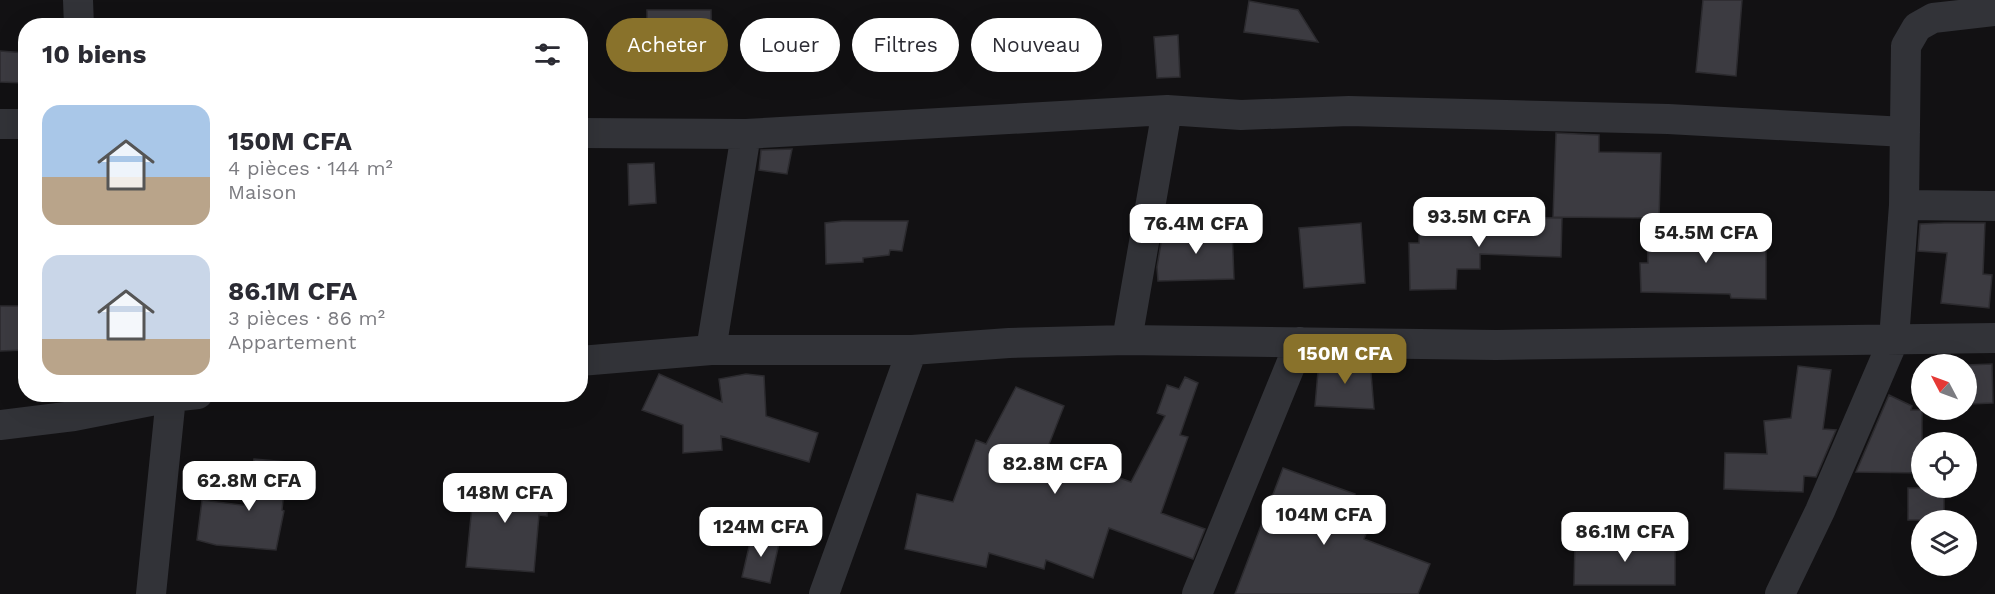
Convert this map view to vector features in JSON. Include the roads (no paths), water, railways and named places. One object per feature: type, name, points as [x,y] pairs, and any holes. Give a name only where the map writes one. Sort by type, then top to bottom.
[{"type":"street","points":[[78,0],[79,18]]},
{"type":"street","points":[[1780,594],[1820,512],[1894,339],[1904,205],[1906,46],[1917,27],[1934,18],[1995,11]]},
{"type":"street","points":[[588,133],[746,134],[1167,110],[1240,114],[1349,111],[1668,119],[1905,132]]},
{"type":"street","points":[[1127,340],[1167,110]]},
{"type":"street","points":[[0,124],[18,124]]},
{"type":"street","points":[[711,350],[746,134]]},
{"type":"street","points":[[1904,205],[1995,206]]},
{"type":"street","points":[[588,360],[711,350],[912,350],[1009,343],[1127,340],[1496,345],[1995,338]]},
{"type":"street","points":[[1197,594],[1299,342]]},
{"type":"street","points":[[824,594],[912,350]]},
{"type":"street","points":[[0,425],[74,405],[111,402]]},
{"type":"street","points":[[151,594],[184,402]]}]
